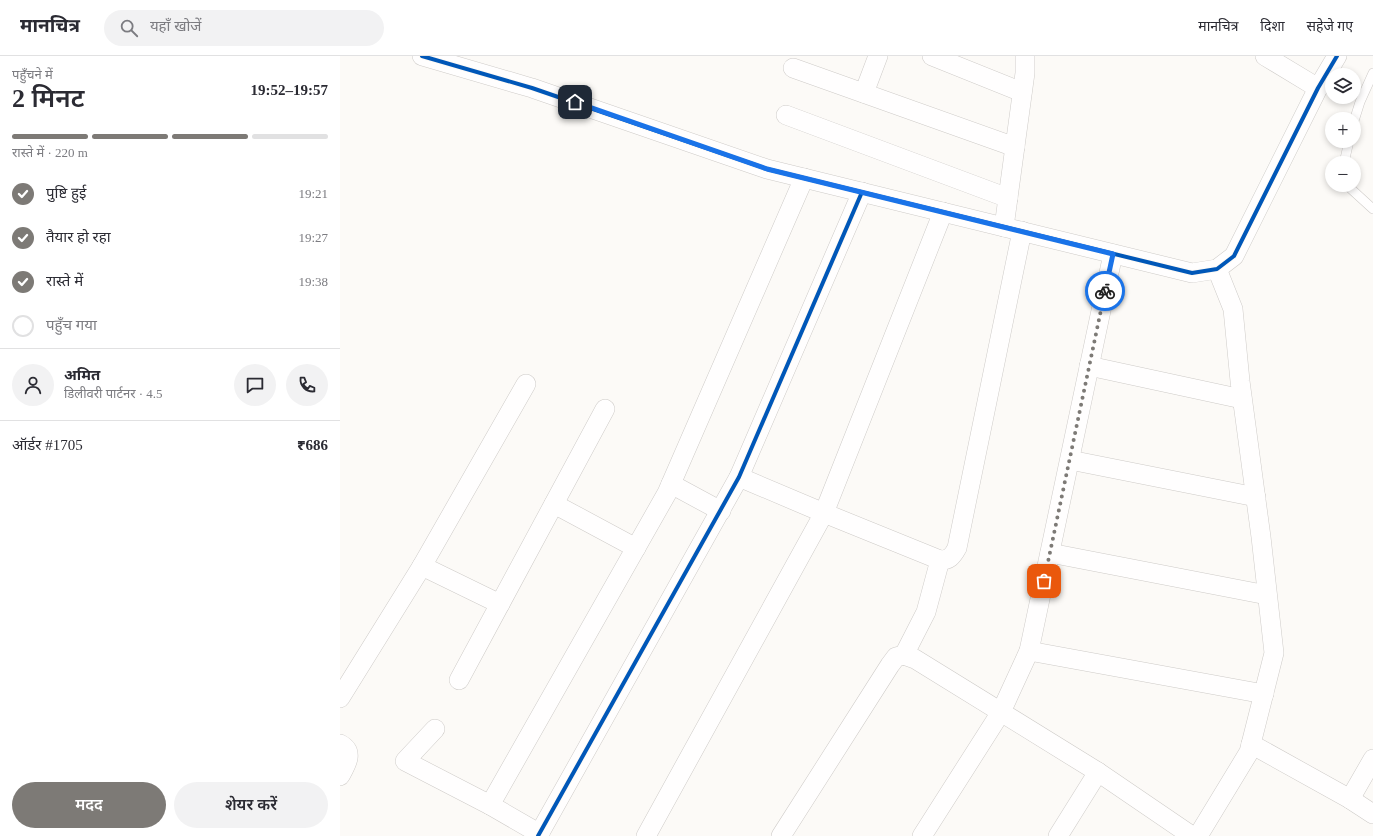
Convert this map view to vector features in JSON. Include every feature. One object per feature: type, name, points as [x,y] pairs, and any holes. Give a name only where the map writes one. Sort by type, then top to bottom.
[{"type":"street","points":[[422,56],[532,88],[767,169],[1192,273],[1217,269],[1234,256],[1318,88],[1337,56]]},
{"type":"street","points":[[864,93],[878,56]]},
{"type":"street","points":[[932,56],[1022,92]]},
{"type":"street","points":[[739,477],[824,514],[940,560],[947,560],[953,556],[957,548],[1013,229],[1008,198],[1022,92],[1025,56]]},
{"type":"street","points":[[1265,56],[1318,88]]},
{"type":"street","points":[[793,68],[1015,147]]},
{"type":"street","points":[[786,115],[1008,198]]},
{"type":"street","points":[[490,805],[671,484],[804,178]]},
{"type":"street","points":[[435,729],[405,762],[490,805],[539,835],[739,477],[862,192]]},
{"type":"street","points":[[646,836],[824,514],[943,212]]},
{"type":"street","points":[[922,836],[1001,712],[1029,651],[1113,254]]},
{"type":"street","points":[[1198,836],[1249,752],[1274,653],[1256,497],[1242,399],[1233,308],[1217,269]]},
{"type":"street","points":[[1089,366],[1242,399]]},
{"type":"street","points":[[340,698],[422,566],[526,384]]},
{"type":"street","points":[[459,680],[605,409]]},
{"type":"street","points":[[1070,460],[1256,497]]},
{"type":"street","points":[[671,484],[721,511]]},
{"type":"street","points":[[554,504],[636,548]]},
{"type":"street","points":[[1050,553],[1267,594]]},
{"type":"street","points":[[904,655],[926,612],[940,560]]},
{"type":"street","points":[[422,566],[500,604]]},
{"type":"street","points":[[1029,651],[1264,694]]},
{"type":"street","points":[[781,836],[890,665],[896,657],[904,655],[915,659],[1098,772],[1192,836]]},
{"type":"street","points":[[340,744],[347,750],[349,758],[340,776]]},
{"type":"street","points":[[1251,744],[1373,814]]},
{"type":"street","points":[[1350,800],[1373,759]]},
{"type":"street","points":[[1058,836],[1098,772]]},
{"type":"lane","points":[[1357,112],[1373,73]]},
{"type":"lane","points":[[1354,192],[1373,209]]},
{"type":"cycle path","points":[[422,56],[532,88],[767,169],[1192,273],[1217,269],[1234,256],[1318,88],[1337,56]]},
{"type":"cycle path","points":[[538,836],[739,477],[862,192]]},
{"type":"way so far","points":[[1044,581],[1105,291]]},
{"type":"route","points":[[575,102],[767,169],[1113,254],[1105,291]]}]
